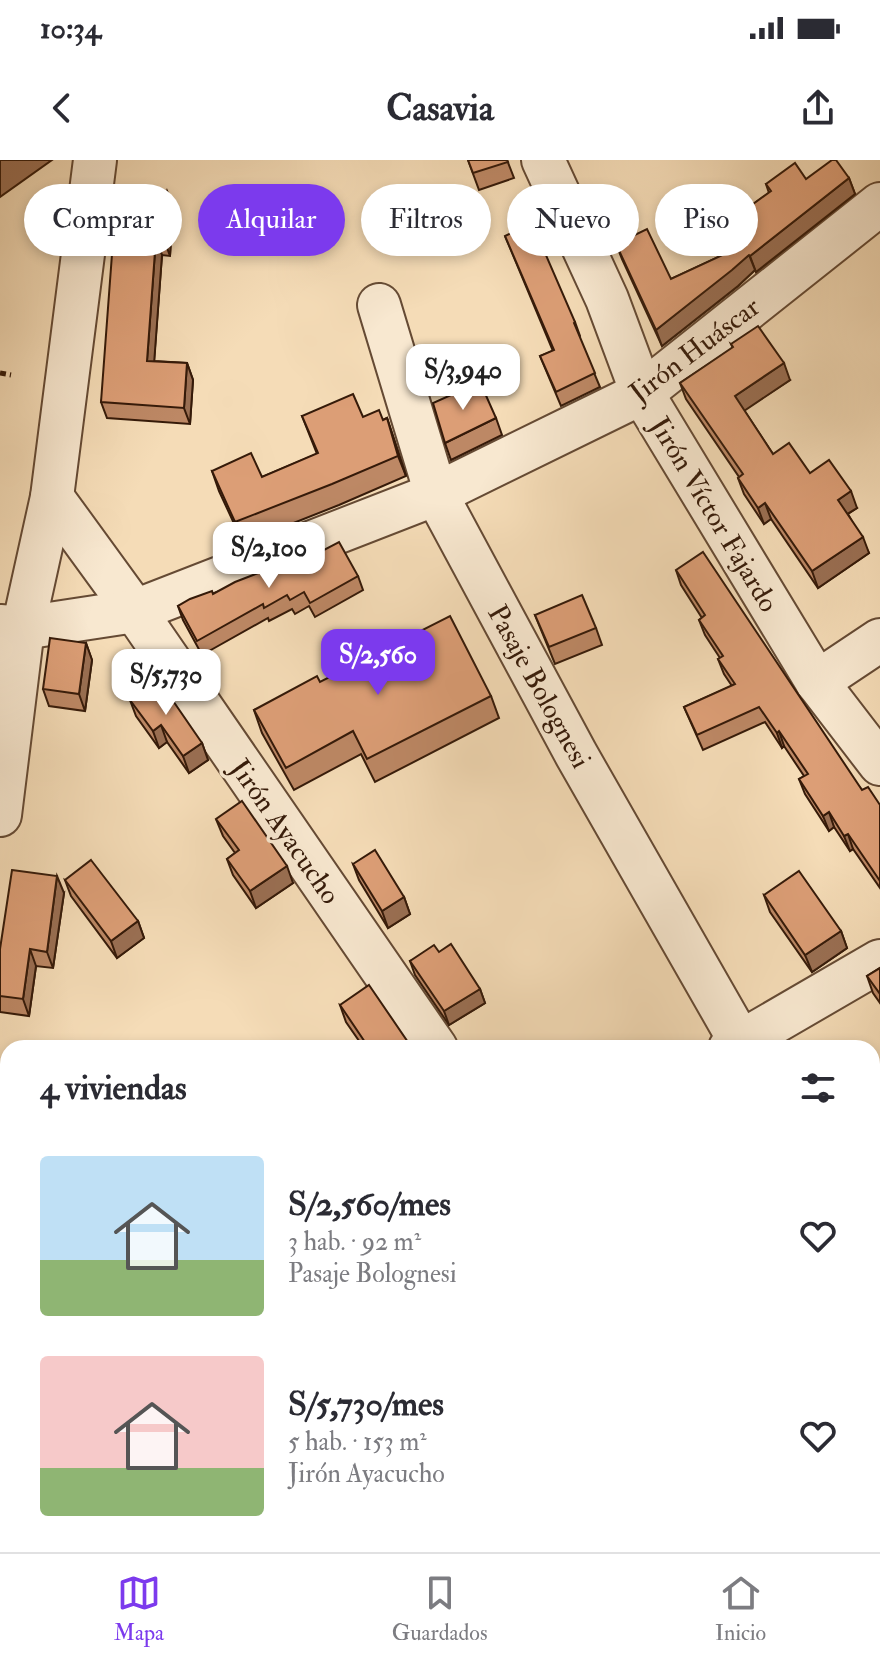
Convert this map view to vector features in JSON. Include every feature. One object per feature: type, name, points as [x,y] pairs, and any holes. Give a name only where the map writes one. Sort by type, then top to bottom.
[{"type":"street","points":[[0,815],[11,627],[52,497],[95,160]]},
{"type":"street","name":"Jirón Víctor Fajardo","points":[[543,160],[607,299],[642,393],[817,682],[880,764]]},
{"type":"street","name":"Jirón Huáscar","points":[[11,627],[135,611],[436,494],[642,393],[880,204]]},
{"type":"street","name":"Pasaje Bolognesi","points":[[379,305],[436,494],[735,1040]]},
{"type":"street","name":"Jirón Ayacucho","points":[[52,497],[135,611],[430,1040]]},
{"type":"street","points":[[817,682],[880,640]]},
{"type":"street","points":[[748,1040],[880,961]]},
{"type":"path","points":[[0,373],[11,375]]},
{"type":"building","points":[[468,160],[507,160],[508,162],[473,173]]},
{"type":"building","points":[[832,160],[836,160],[849,178],[758,250],[758,200],[771,191],[766,184],[795,163],[806,179]]},
{"type":"building","points":[[647,229],[655,246],[655,256],[660,256],[671,279],[720,256],[748,256],[656,330],[622,256],[639,256],[639,233]]},
{"type":"building","points":[[112,256],[155,256],[147,361],[187,363],[184,408],[101,402]]},
{"type":"building","points":[[514,256],[546,256],[595,373],[556,392],[540,356],[554,350]]},
{"type":"building","points":[[758,326],[784,363],[735,396],[773,454],[789,443],[810,473],[829,460],[851,491],[838,500],[863,537],[812,571],[765,503],[758,508],[738,478],[743,474],[680,383]]},
{"type":"building","points":[[480,382],[496,418],[445,443],[433,403]]},
{"type":"building","points":[[353,394],[363,417],[379,410],[383,420],[387,418],[398,456],[235,522],[212,471],[251,453],[262,477],[318,453],[302,416]]},
{"type":"building","points":[[339,542],[358,576],[310,603],[304,592],[290,600],[287,595],[264,608],[263,604],[197,641],[178,606],[300,557],[303,561]]},
{"type":"building","points":[[703,552],[862,790],[868,787],[880,805],[880,881],[829,812],[823,816],[799,779],[808,774],[759,707],[697,735],[684,707],[735,684],[718,659],[723,656],[699,620],[705,615],[676,570]]},
{"type":"building","points":[[582,595],[596,628],[549,647],[535,615]]},
{"type":"building","points":[[450,616],[491,696],[367,759],[353,731],[286,768],[254,710],[317,676],[320,682]]},
{"type":"building","points":[[50,638],[86,643],[79,694],[43,689]]},
{"type":"building","points":[[158,679],[202,743],[183,756],[161,725],[153,731],[130,700]]},
{"type":"building","points":[[242,801],[287,866],[250,891],[227,859],[239,850],[216,819]]},
{"type":"building","points":[[375,850],[404,897],[382,911],[353,864]]},
{"type":"building","points":[[91,860],[138,921],[111,941],[65,880]]},
{"type":"building","points":[[12,870],[57,876],[47,952],[30,949],[23,999],[0,996],[0,949]]},
{"type":"building","points":[[799,871],[841,931],[805,955],[764,895]]},
{"type":"building","points":[[451,944],[480,989],[444,1011],[410,961],[434,945],[439,952]]},
{"type":"building","points":[[880,968],[880,994],[867,976]]},
{"type":"building","points":[[369,985],[407,1040],[364,1040],[340,1005]]}]
